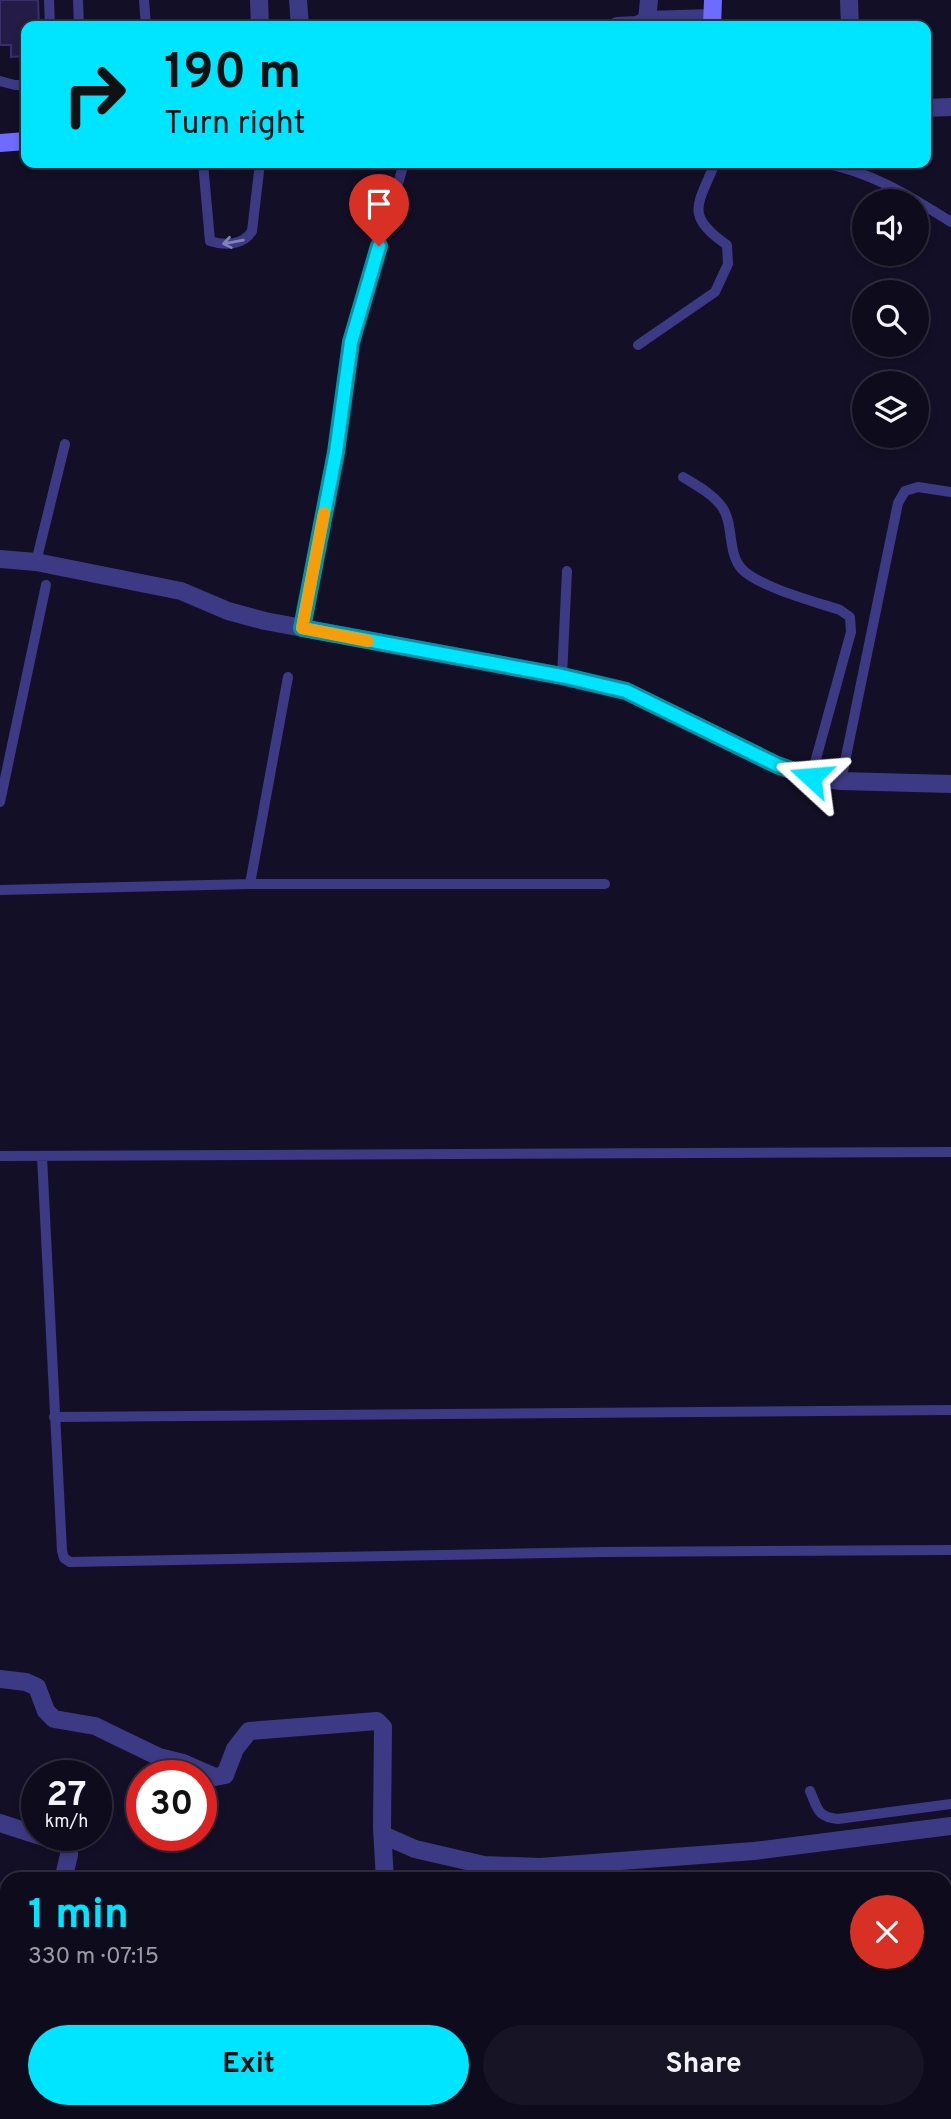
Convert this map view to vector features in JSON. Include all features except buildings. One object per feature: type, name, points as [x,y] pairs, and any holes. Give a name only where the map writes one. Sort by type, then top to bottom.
[{"type":"main road","points":[[0,143],[21,141]]},
{"type":"street","points":[[259,0],[260,21]]},
{"type":"street","points":[[298,0],[300,21]]},
{"type":"street","points":[[649,0],[647,20],[713,15]]},
{"type":"street","points":[[849,0],[850,21]]},
{"type":"street","points":[[931,108],[951,107]]},
{"type":"street","points":[[0,559],[36,562],[181,591],[228,611],[302,628],[562,676],[626,691],[777,765],[811,777],[841,782],[951,784]]},
{"type":"street","points":[[0,1679],[26,1682],[37,1687],[46,1711],[54,1719],[96,1726],[164,1760]]},
{"type":"street","points":[[217,1777],[225,1775],[235,1749],[249,1731],[377,1721],[383,1727],[385,1872]]},
{"type":"street","points":[[0,1823],[21,1830]]},
{"type":"street","points":[[383,1835],[415,1849],[484,1872],[754,1851],[951,1826]]},
{"type":"street","points":[[65,1872],[69,1851]]},
{"type":"lane","points":[[49,0],[50,21]]},
{"type":"lane","points":[[78,0],[79,21]]},
{"type":"lane","points":[[144,0],[146,21]]},
{"type":"lane","points":[[0,81],[21,85]]},
{"type":"lane","points":[[203,168],[207,228],[210,241],[219,244],[248,239],[252,231],[259,168]]},
{"type":"lane","points":[[302,628],[336,452],[351,342],[403,168]]},
{"type":"lane","points":[[638,345],[715,292],[728,264],[727,245],[708,232],[700,221],[698,206],[713,168]]},
{"type":"lane","points":[[850,168],[900,190],[951,222]]},
{"type":"lane","points":[[36,562],[65,444]]},
{"type":"lane","points":[[683,477],[700,487],[721,506],[726,515],[736,561],[743,571],[760,581],[840,610],[850,617],[851,632],[811,777]]},
{"type":"lane","points":[[841,782],[898,503],[905,491],[918,487],[951,492]]},
{"type":"lane","points":[[562,676],[567,571]]},
{"type":"lane","points":[[0,802],[46,585]]},
{"type":"lane","points":[[250,884],[288,677]]},
{"type":"lane","points":[[0,890],[250,884],[605,884]]},
{"type":"lane","points":[[0,1156],[951,1152]]},
{"type":"lane","points":[[42,1157],[62,1551],[64,1558],[70,1562],[605,1552],[951,1550]]},
{"type":"lane","points":[[54,1417],[951,1410]]},
{"type":"lane","points":[[810,1791],[819,1813],[825,1818],[838,1819],[951,1804]]},
{"type":"slow traffic","points":[[324,513],[302,628],[368,641]]},
{"type":"route","points":[[379,246],[351,342],[336,452],[302,628],[562,676],[626,691],[777,765],[811,777]]}]
